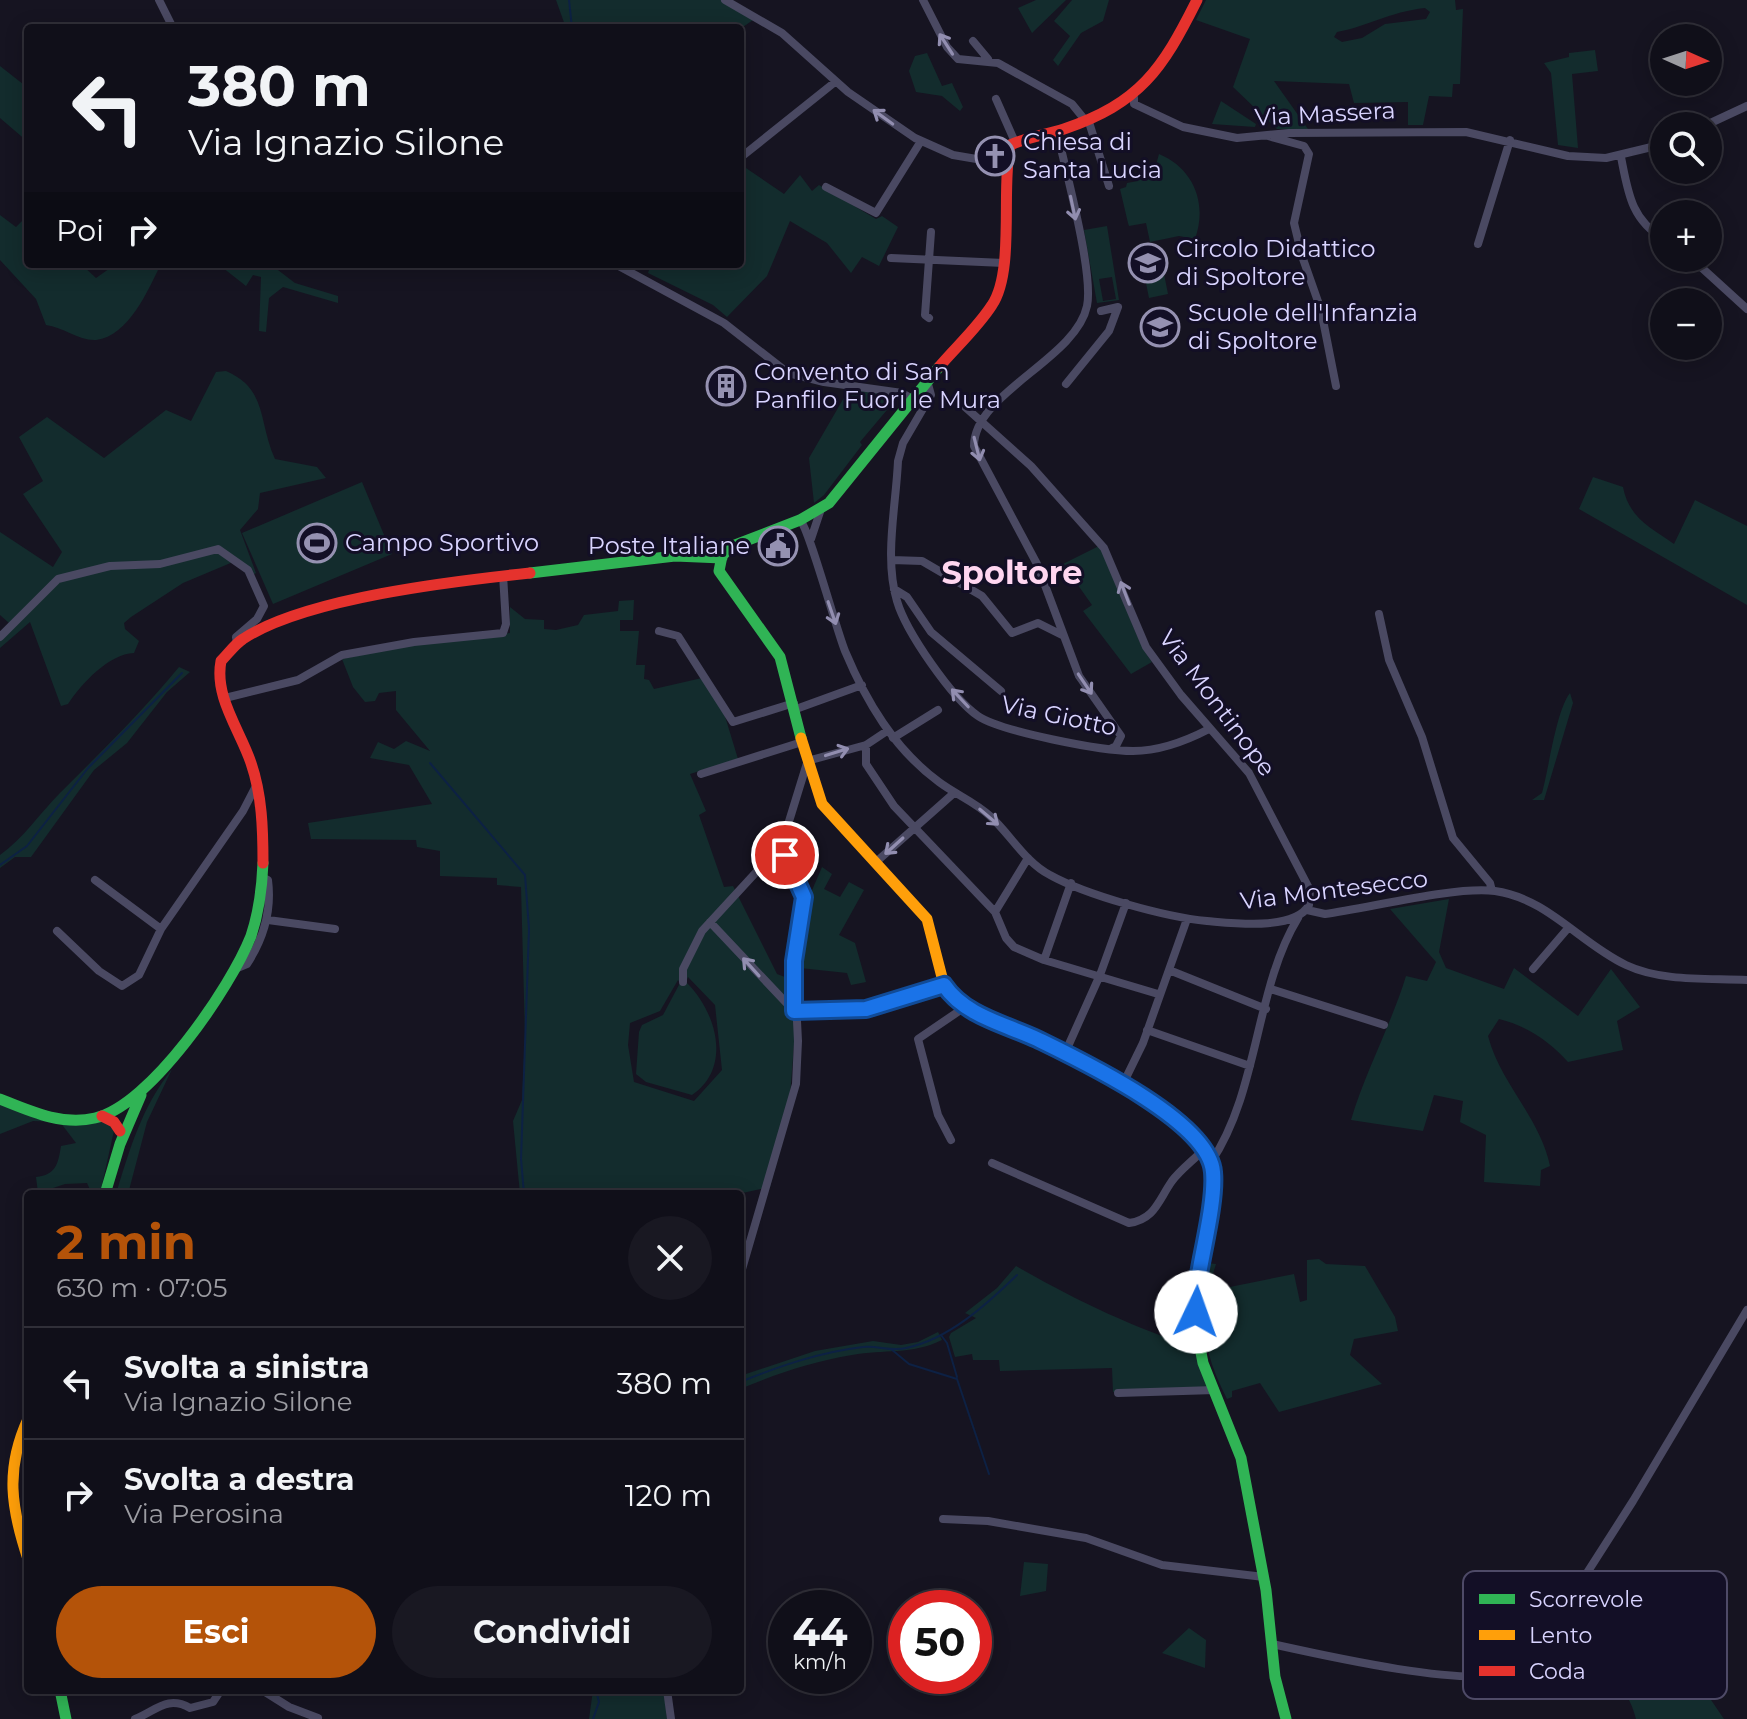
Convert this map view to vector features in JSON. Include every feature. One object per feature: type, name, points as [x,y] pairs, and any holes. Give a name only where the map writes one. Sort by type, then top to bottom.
[{"type":"main road","points":[[1197,0],[1165,65],[1134,98],[1057,131],[1015,142],[1008,149],[1004,263],[994,303],[821,509],[737,543],[722,558],[721,576],[776,648],[795,706],[807,762],[827,813],[927,919],[944,985],[965,1007],[1065,1053],[1177,1121],[1204,1149],[1211,1162],[1213,1179],[1196,1293],[1197,1332],[1203,1363],[1241,1458],[1264,1577],[1286,1719]]},
{"type":"main road","points":[[0,1099],[55,1118],[84,1120],[123,1108],[209,1013],[235,969],[258,918],[262,877],[262,819],[257,783],[219,674],[225,654],[237,643],[277,623],[345,603],[503,575],[680,557],[722,558]]},
{"type":"main road","points":[[124,1130],[145,1087]]},
{"type":"main road","points":[[106,1190],[129,1114],[123,1108]]},
{"type":"main road","points":[[102,1116],[124,1130]]},
{"type":"main road","points":[[24,1426],[15,1443],[8,1470],[11,1501],[24,1545]]},
{"type":"main road","points":[[61,1694],[66,1719]]},
{"type":"street","points":[[159,0],[171,24]]},
{"type":"street","points":[[725,0],[782,33],[835,82],[921,141],[960,157],[1006,164]]},
{"type":"street","points":[[923,0],[955,56],[963,61],[988,59]]},
{"type":"street","points":[[973,41],[988,59],[1072,104],[1086,120],[1109,186]]},
{"type":"street","points":[[744,155],[835,82]]},
{"type":"street","name":"Via Massera","points":[[1134,98],[1142,100],[1146,111],[1183,127],[1231,138],[1406,130],[1466,132],[1568,156],[1621,157],[1650,148]]},
{"type":"street","points":[[996,99],[1015,142]]},
{"type":"street","points":[[1722,118],[1747,106]]},
{"type":"street","points":[[1057,131],[1079,235],[1087,306],[1058,348],[982,420],[974,436],[977,456],[1032,551],[1079,676],[1130,751]]},
{"type":"street","points":[[1267,136],[1304,146],[1309,154],[1294,223],[1321,310],[1336,386]]},
{"type":"street","points":[[1478,244],[1510,140]]},
{"type":"street","points":[[826,187],[876,213],[921,141]]},
{"type":"street","points":[[1621,157],[1635,212],[1650,231]]},
{"type":"street","points":[[929,318],[925,315],[931,232]]},
{"type":"street","points":[[891,258],[1004,263]]},
{"type":"street","points":[[622,268],[724,323],[788,373],[824,382],[902,393],[912,399]]},
{"type":"street","points":[[1706,272],[1747,309]]},
{"type":"street","points":[[1087,306],[1101,311],[1114,321]]},
{"type":"street","points":[[1066,384],[1090,358],[1114,321],[1118,307],[1101,311]]},
{"type":"street","name":"Via Giotto","points":[[928,384],[931,395],[903,443],[898,461],[892,560],[894,589],[902,614],[936,667],[975,713],[1001,726],[1130,751],[1184,741],[1209,729]]},
{"type":"street","name":"Via Montinope","points":[[964,406],[1031,466],[1104,548],[1146,647],[1209,729],[1249,773],[1310,890],[1307,910]]},
{"type":"street","points":[[811,539],[821,509]]},
{"type":"street","name":"Via Montesecco","points":[[800,520],[811,539],[814,561],[832,616],[862,685],[890,734],[916,764],[988,814],[1028,858],[1049,875],[1126,903],[1187,919],[1251,924],[1298,918],[1307,910],[1325,914],[1492,891],[1531,903],[1601,952],[1630,967],[1659,974],[1747,980]]},
{"type":"street","points":[[0,637],[58,579],[110,566],[153,566],[212,548],[223,550],[248,570],[263,600],[262,613],[236,637],[237,643]]},
{"type":"street","points":[[892,560],[922,561],[984,597],[1008,631],[1019,632],[1038,623],[1062,635]]},
{"type":"street","points":[[225,698],[298,680],[342,655],[414,642],[503,633],[506,624],[503,575]]},
{"type":"street","points":[[894,589],[907,597],[931,632],[1001,691]]},
{"type":"street","points":[[1379,614],[1389,660],[1422,737],[1453,838],[1490,883],[1492,891]]},
{"type":"street","points":[[659,631],[678,636],[733,722],[862,685]]},
{"type":"street","points":[[683,982],[683,969],[710,922],[782,844],[807,762],[866,745],[938,710]]},
{"type":"street","points":[[1110,749],[1116,746],[1121,736]]},
{"type":"street","points":[[701,774],[802,742]]},
{"type":"street","points":[[866,745],[867,768],[894,806],[995,912],[1006,938],[1014,947],[1044,960],[1158,994]]},
{"type":"street","points":[[57,931],[99,971],[122,986],[139,975],[161,929],[243,811],[257,783]]},
{"type":"street","points":[[876,862],[954,793]]},
{"type":"street","points":[[744,1262],[796,1084],[798,1041],[794,1011],[794,961],[804,897],[782,844]]},
{"type":"street","points":[[995,912],[1028,858]]},
{"type":"street","points":[[235,969],[247,964],[268,920],[268,880],[262,877]]},
{"type":"street","points":[[95,880],[161,929]]},
{"type":"street","points":[[1044,960],[1071,883]]},
{"type":"street","points":[[1065,1053],[1100,975],[1126,903]]},
{"type":"street","points":[[1211,1162],[1219,1149],[1250,1066],[1271,989],[1298,918]]},
{"type":"street","points":[[1122,1086],[1147,1030],[1187,919]]},
{"type":"street","points":[[268,920],[335,929]]},
{"type":"street","points":[[710,922],[794,1011],[866,1009],[944,985]]},
{"type":"street","points":[[1533,969],[1569,927]]},
{"type":"street","points":[[1169,970],[1266,1009]]},
{"type":"street","points":[[1271,989],[1384,1025]]},
{"type":"street","points":[[951,1140],[938,1115],[918,1039],[965,1007]]},
{"type":"street","points":[[1147,1030],[1250,1066]]},
{"type":"street","points":[[992,1163],[1129,1223],[1144,1221],[1173,1180],[1204,1149]]},
{"type":"street","points":[[1588,1571],[1747,1310]]},
{"type":"street","points":[[1118,1393],[1215,1390]]},
{"type":"street","points":[[943,1519],[988,1521],[1086,1538],[1162,1565],[1264,1577]]},
{"type":"street","points":[[1272,1644],[1363,1663],[1463,1675]]},
{"type":"street","points":[[135,1719],[166,1703],[175,1701],[190,1708],[213,1702],[218,1694]]},
{"type":"street","points":[[268,1694],[289,1707],[318,1718]]},
{"type":"street","points":[[668,1694],[671,1719]]},
{"type":"green space","points":[[556,0],[721,0],[753,20],[744,26],[565,24]]},
{"type":"green space","points":[[1036,0],[1066,0],[1032,33],[1018,8]]},
{"type":"green space","points":[[1072,0],[1109,0],[1103,21],[1081,33],[1058,66],[1053,60],[1070,36],[1054,21]]},
{"type":"green space","points":[[1206,0],[1455,0],[1456,10],[1463,9],[1460,84],[1453,84],[1452,97],[1429,96],[1423,125],[1408,125],[1408,102],[1354,103],[1349,84],[1274,81],[1308,129],[1277,129],[1233,87],[1250,39],[1196,20]],"holes":[[[1425,8],[1430,12],[1426,19],[1385,24],[1362,38],[1342,42],[1334,37],[1337,32],[1401,13]]]},
{"type":"green space","points":[[1595,50],[1598,71],[1572,74],[1578,148],[1558,145],[1551,73],[1544,63],[1569,57],[1569,53]]},
{"type":"green space","points":[[927,53],[942,86],[952,83],[963,107],[960,111],[942,96],[916,92],[909,71],[915,56]]},
{"type":"green space","points":[[0,66],[24,85],[24,139],[0,118]]},
{"type":"green space","points":[[1221,101],[1256,124],[1255,127],[1212,124]]},
{"type":"green space","points":[[1159,154],[1181,168],[1195,188],[1200,212],[1195,239],[1179,236],[1150,242],[1146,223],[1129,226],[1120,189],[1127,183],[1138,181],[1139,173],[1153,176]]},
{"type":"green space","points":[[744,167],[784,194],[800,175],[812,191],[819,185],[876,219],[882,216],[898,227],[879,266],[862,257],[851,273],[827,243],[790,221],[767,276],[727,317],[713,305],[648,273],[650,268],[744,268]]},
{"type":"green space","points":[[0,215],[16,227],[24,219],[24,268],[85,268],[96,278],[110,268],[159,268],[128,321],[108,337],[96,340],[46,325],[36,299],[0,260]]},
{"type":"green space","points":[[1107,226],[1119,300],[1097,303],[1084,230]],"holes":[[[1112,277],[1116,299],[1103,301],[1099,279]]]},
{"type":"green space","points":[[1162,264],[1168,294],[1149,298],[1143,268]]},
{"type":"green space","points":[[223,268],[275,268],[295,283],[338,296],[338,303],[283,287],[269,298],[266,332],[259,331],[261,277],[253,275],[246,286]]},
{"type":"green space","points":[[226,371],[239,378],[255,397],[275,459],[317,467],[326,478],[260,493],[258,509],[240,530],[256,573],[250,577],[233,562],[183,583],[131,617],[124,623],[125,629],[139,641],[134,653],[106,664],[88,679],[68,704],[61,706],[30,622],[0,648],[0,632],[9,623],[0,615],[0,532],[53,567],[62,552],[23,494],[43,481],[19,437],[47,417],[104,458],[166,410],[191,421],[216,372]]},
{"type":"green space","points":[[849,389],[891,393],[886,400],[892,404],[860,442],[862,445],[824,495],[814,503],[809,458]]},
{"type":"green space","points":[[1593,477],[1623,487],[1635,514],[1674,544],[1695,500],[1747,526],[1747,605],[1579,509]]},
{"type":"green space","name":"Campo Sportivo","points":[[362,482],[392,554],[273,604],[242,533]]},
{"type":"green space","points":[[1099,546],[1114,575],[1137,635],[1152,662],[1131,674],[1083,611],[1092,605],[1063,564]]},
{"type":"green space","points":[[634,600],[633,620],[620,620],[620,631],[639,631],[636,665],[645,665],[644,679],[649,680],[654,689],[702,678],[724,713],[738,759],[690,774],[706,811],[699,815],[724,887],[733,886],[777,974],[793,980],[801,916],[822,867],[832,874],[824,889],[840,897],[849,882],[864,890],[839,935],[855,943],[866,982],[851,985],[847,973],[800,968],[788,1121],[770,1187],[744,1193],[744,1190],[520,1190],[513,1121],[522,1100],[525,1035],[521,887],[497,885],[497,878],[440,876],[440,851],[417,847],[416,840],[311,839],[308,823],[432,804],[409,765],[370,758],[378,742],[394,749],[406,741],[430,751],[396,710],[396,691],[379,693],[375,701],[365,702],[353,687],[342,659],[417,643],[510,633],[510,607],[525,619],[544,620],[544,629],[556,630],[578,625],[584,615],[618,611],[619,601]],"holes":[[[688,977],[715,1005],[722,1070],[694,1101],[634,1082],[628,1045],[630,1023],[660,1011],[678,980],[680,983],[663,1015],[642,1025],[636,1074],[646,1082],[692,1095],[713,1070],[716,1039],[705,1008],[686,982]]]},
{"type":"green space","points":[[179,667],[190,672],[167,692],[127,743],[94,770],[31,857],[15,857],[0,868],[0,855],[136,716]]},
{"type":"green space","points":[[1570,693],[1573,703],[1544,800],[1532,800],[1542,793],[1557,726]]},
{"type":"green space","points":[[1449,899],[1439,952],[1446,968],[1504,989],[1514,968],[1578,1016],[1611,969],[1640,1007],[1617,1021],[1623,1050],[1568,1062],[1537,1035],[1509,1022],[1499,1019],[1488,1036],[1501,1069],[1545,1148],[1550,1166],[1541,1170],[1540,1186],[1484,1182],[1486,1135],[1460,1122],[1463,1101],[1434,1095],[1423,1131],[1351,1120],[1406,976],[1427,981],[1436,962],[1390,909]]},
{"type":"green space","points":[[172,1069],[147,1122],[129,1190],[117,1190],[132,1144]]},
{"type":"green space","points":[[0,1102],[27,1115],[104,1120],[115,1126],[101,1190],[90,1190],[87,1183],[38,1190],[36,1177],[48,1174],[55,1168],[61,1146],[76,1143],[60,1122],[33,1121],[0,1134]]},
{"type":"green space","points":[[1319,1259],[1326,1264],[1365,1266],[1395,1317],[1398,1331],[1354,1339],[1350,1355],[1382,1384],[1279,1412],[1260,1383],[1232,1391],[1232,1397],[1227,1399],[1213,1366],[1204,1332],[1202,1298],[1207,1263],[1216,1264],[1212,1277],[1215,1290],[1294,1274],[1300,1302],[1307,1300],[1307,1260]]},
{"type":"green space","points":[[1016,1266],[1104,1312],[1196,1348],[1212,1388],[1113,1392],[1112,1368],[1000,1371],[999,1360],[973,1360],[972,1354],[955,1357],[949,1337],[951,1333],[976,1318],[965,1313],[997,1288]]},
{"type":"green space","points":[[938,1332],[942,1340],[909,1350],[864,1353],[824,1361],[744,1387],[744,1375],[815,1351],[873,1341],[901,1345],[918,1342]]},
{"type":"green space","points":[[1024,1562],[1048,1564],[1046,1591],[1020,1596]]},
{"type":"green space","points":[[1189,1628],[1206,1640],[1205,1668],[1162,1653]]},
{"type":"green space","points":[[592,1694],[664,1694],[667,1719],[589,1719]]},
{"type":"green space","points":[[1628,1699],[1710,1699],[1724,1719],[1636,1719]]},
{"type":"waterway","points":[[569,0],[572,24]]},
{"type":"waterway","points":[[0,865],[27,846],[88,768],[182,673]]},
{"type":"waterway","points":[[430,763],[525,875],[529,929],[521,1159],[524,1190]]},
{"type":"waterway","points":[[744,1380],[831,1352],[868,1347],[900,1349],[922,1344],[966,1319],[1017,1275]]},
{"type":"waterway","points":[[941,1335],[947,1343],[957,1377]]},
{"type":"waterway","points":[[891,1349],[909,1364],[957,1379],[989,1474]]},
{"type":"waterway","points":[[593,1719],[599,1702],[597,1694]]},
{"type":"traffic: fast","points":[[801,738],[780,657],[719,571],[722,556],[730,547],[800,520],[829,503],[939,367]]},
{"type":"traffic: fast","points":[[530,573],[675,556],[722,558]]},
{"type":"traffic: fast","points":[[0,1099],[46,1116],[83,1120],[117,1109],[140,1092],[186,1042],[241,958],[256,918],[263,863]]},
{"type":"traffic: fast","points":[[106,1190],[120,1144],[141,1095]]},
{"type":"traffic: fast","points":[[1210,1169],[1213,1179],[1196,1293],[1197,1332],[1203,1363],[1241,1458],[1266,1590],[1275,1677],[1286,1719]]},
{"type":"traffic: fast","points":[[61,1694],[66,1719]]},
{"type":"traffic: slow","points":[[801,738],[822,804],[927,919],[944,985],[965,1007],[1068,1055],[1150,1102],[1183,1127],[1205,1153],[1210,1169]]},
{"type":"traffic: slow","points":[[24,1429],[13,1472],[14,1505],[24,1545]]},
{"type":"traffic: jam","points":[[939,367],[980,321],[999,290],[1005,251],[1010,145],[1090,119],[1130,95],[1160,65],[1197,0]]},
{"type":"traffic: jam","points":[[263,863],[258,787],[221,687],[221,661],[232,649],[243,639],[270,625],[341,602],[422,587],[530,573]]},
{"type":"traffic: jam","points":[[102,1116],[114,1122],[120,1131]]},
{"type":"place","name":"Chiesa di Santa Lucia","points":[[995,156]]},
{"type":"place","name":"Circolo Didattico di Spoltore","points":[[1148,263]]},
{"type":"place","name":"Scuole dell'Infanzia di Spoltore","points":[[1160,327]]},
{"type":"place","name":"Convento di San Panfilo Fuori le Mura","points":[[726,386]]},
{"type":"place","name":"Campo Sportivo","points":[[317,543]]},
{"type":"place","name":"Poste Italiane","points":[[778,546]]},
{"type":"district","name":"Spoltore","points":[[1012,573]]},
{"type":"route","points":[[785,855],[804,897],[794,961],[794,1011],[811,1013],[866,1009],[944,985],[965,1007],[1082,1061],[1177,1121],[1201,1145],[1211,1162],[1213,1179],[1196,1293],[1196,1312]]}]
